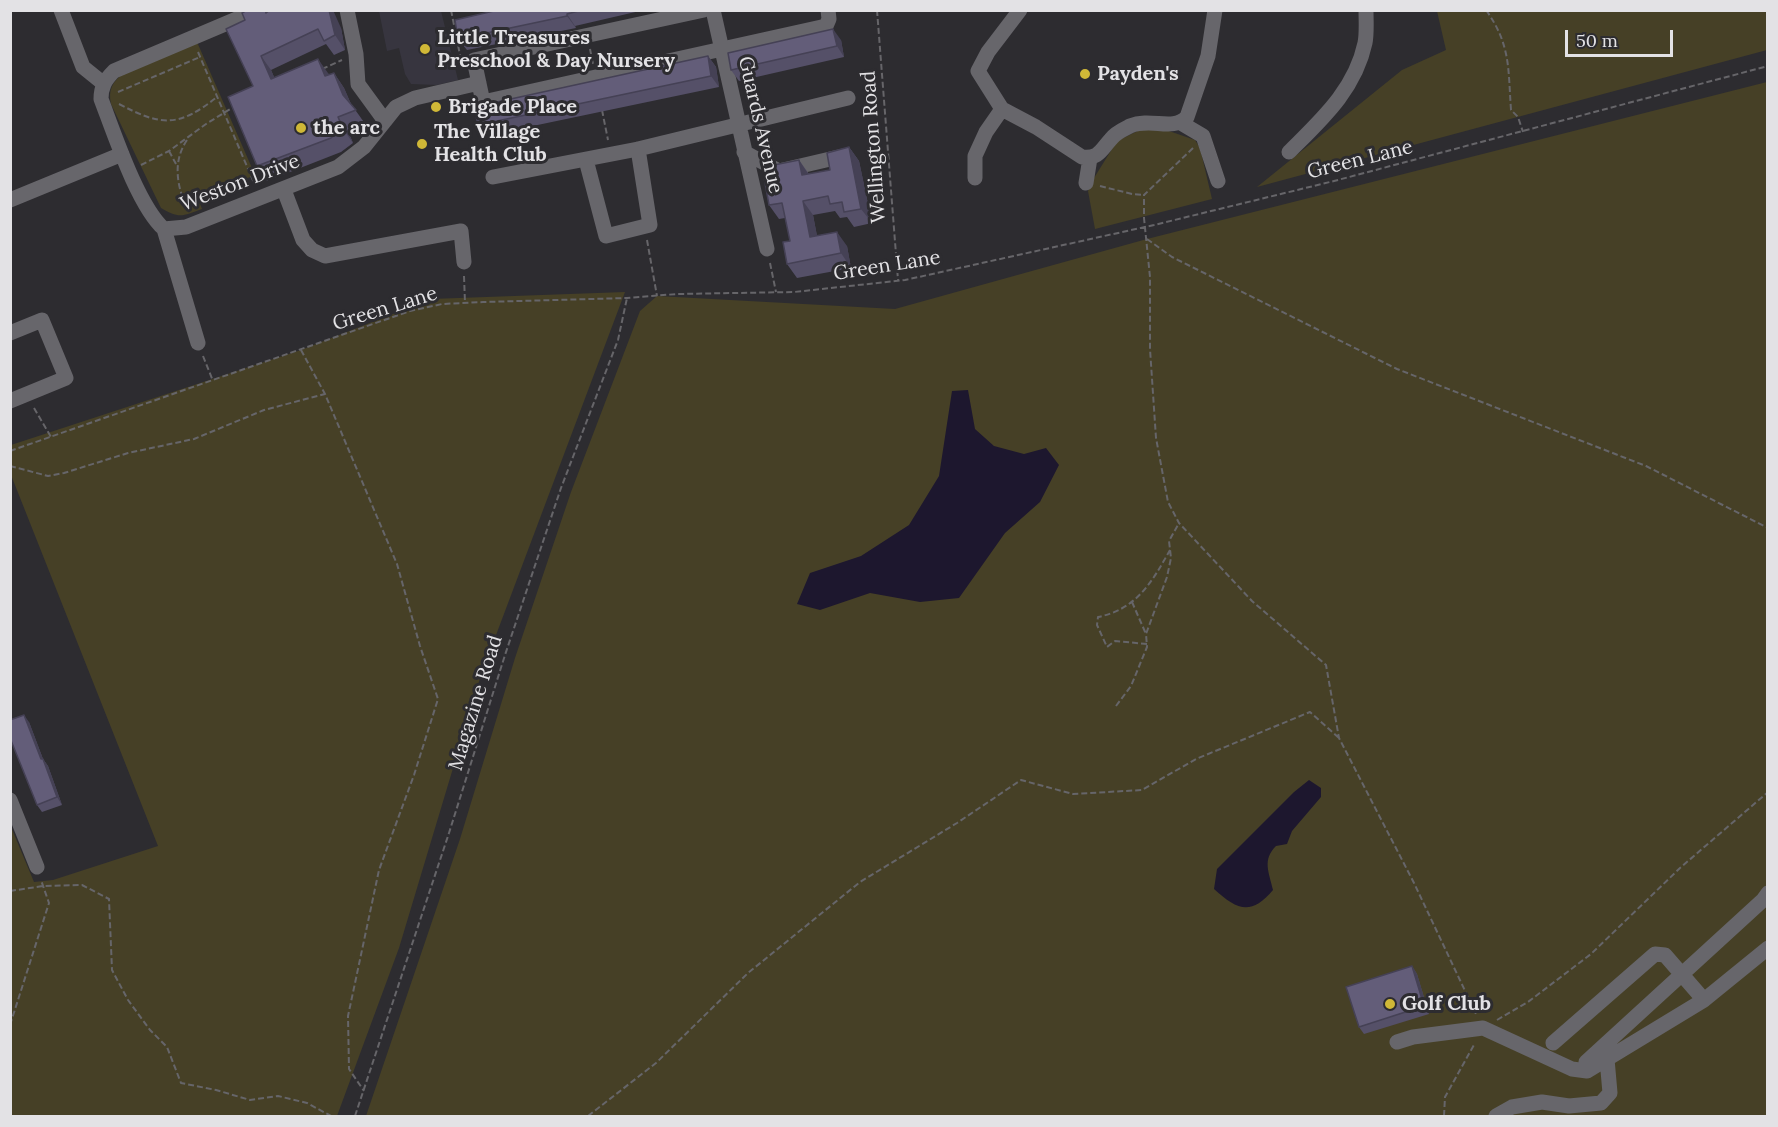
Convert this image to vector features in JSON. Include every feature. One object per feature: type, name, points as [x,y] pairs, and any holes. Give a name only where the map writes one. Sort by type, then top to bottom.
[{"type":"street","points":[[61,10],[83,67],[104,93],[114,71],[192,38],[231,16],[258,10]]},
{"type":"street","points":[[347,10],[356,54],[358,84],[385,121]]},
{"type":"street","points":[[705,10],[474,60],[473,84],[483,102],[826,26],[829,19],[828,10]]},
{"type":"street","name":"Guards Avenue","points":[[712,10],[767,249]]},
{"type":"street","points":[[1020,10],[988,52],[978,71],[1002,109],[1036,127],[1082,157],[1090,158],[1099,155],[1112,136],[1141,122],[1171,125],[1181,123],[1187,117],[1208,56],[1215,10]]},
{"type":"street","points":[[1289,152],[1334,107],[1355,76],[1365,42],[1366,10]]},
{"type":"street","name":"Weston Drive","points":[[164,229],[186,227],[339,170],[364,147],[396,107],[415,98],[473,84]]},
{"type":"street","name":"Weston Drive","points":[[104,93],[122,154],[150,214],[164,229],[198,343]]},
{"type":"street","points":[[493,177],[638,149],[848,98]]},
{"type":"street","points":[[975,178],[975,156],[986,132],[1002,109]]},
{"type":"street","points":[[1181,123],[1203,136],[1218,181]]},
{"type":"street","points":[[586,160],[606,236],[650,225],[638,149]]},
{"type":"street","points":[[744,152],[779,171],[843,156]]},
{"type":"street","points":[[10,200],[122,154]]},
{"type":"street","points":[[1087,181],[1090,158]]},
{"type":"street","points":[[284,190],[303,240],[312,250],[325,256],[461,231],[464,262]]},
{"type":"street","points":[[10,401],[66,378],[42,320],[11,330]]},
{"type":"street","points":[[10,800],[37,867]]},
{"type":"street","points":[[1587,1071],[1586,1062],[1683,975],[1763,900],[1767,893]]},
{"type":"street","points":[[1397,1042],[1413,1037],[1483,1028],[1572,1069],[1587,1071],[1704,1000],[1767,948]]},
{"type":"street","points":[[1553,1043],[1655,954],[1665,955],[1704,1000]]},
{"type":"street","points":[[1496,1116],[1512,1107],[1542,1102],[1569,1106],[1601,1103],[1610,1093],[1607,1059]]},
{"type":"path","points":[[451,10],[473,84]]},
{"type":"path","name":"Wellington Road","points":[[877,10],[898,281]]},
{"type":"path","points":[[1486,10],[1497,26],[1504,44],[1511,110],[1518,117],[1523,132]]},
{"type":"path","points":[[192,38],[261,199]]},
{"type":"path","points":[[315,72],[356,54]]},
{"type":"path","points":[[104,93],[200,57]]},
{"type":"path","name":"Green Lane","points":[[10,451],[410,311],[442,304],[777,292],[898,281],[1145,227],[1523,132],[1767,66]]},
{"type":"path","points":[[104,93],[128,109],[164,122],[196,112],[217,97]]},
{"type":"path","points":[[130,171],[169,151],[223,112],[242,104]]},
{"type":"path","points":[[1203,136],[1144,195],[1150,277],[1150,349],[1156,438],[1168,502],[1179,523],[1252,602],[1326,665],[1339,738],[1414,883],[1483,1028]]},
{"type":"path","points":[[177,166],[180,153],[189,137]]},
{"type":"path","points":[[169,151],[177,166],[182,195],[194,224]]},
{"type":"path","points":[[1087,181],[1104,188],[1144,195]]},
{"type":"path","points":[[644,226],[657,296]]},
{"type":"path","points":[[1147,239],[1172,256],[1397,369],[1646,466],[1767,528]]},
{"type":"path","points":[[767,249],[777,292]]},
{"type":"path","points":[[464,262],[465,303]]},
{"type":"path","name":"Magazine Road","points":[[355,1116],[561,488],[618,340],[627,298]]},
{"type":"path","points":[[198,343],[213,381]]},
{"type":"path","points":[[301,350],[325,394],[397,564],[420,646],[438,699],[379,870],[348,1016],[349,1069],[364,1091]]},
{"type":"path","points":[[10,466],[48,476],[64,473],[128,453],[194,439],[264,410],[325,394]]},
{"type":"path","points":[[26,395],[51,437]]},
{"type":"path","points":[[1146,634],[1167,577],[1171,558],[1169,541],[1179,523]]},
{"type":"path","points":[[1147,644],[1115,640],[1107,647],[1097,625],[1098,617],[1114,614],[1132,602],[1156,574],[1170,550]]},
{"type":"path","points":[[1116,706],[1131,686],[1148,647],[1146,634],[1132,602]]},
{"type":"path","points":[[588,1116],[656,1063],[748,973],[860,882],[1022,780],[1073,794],[1142,790],[1196,759],[1310,712],[1339,738]]},
{"type":"path","points":[[1444,1116],[1445,1097],[1483,1028],[1528,1002],[1591,954],[1680,868],[1767,792]]},
{"type":"path","points":[[10,1025],[49,903],[37,867]]},
{"type":"path","points":[[10,891],[43,886],[82,885],[109,899],[112,970],[128,1000],[150,1030],[167,1047],[181,1083],[250,1100],[278,1096],[307,1102],[331,1116]]},
{"type":"shaded area","name":"Little Treasures Preschool & Day Nursery","points":[[379,11],[441,11],[458,80],[437,85],[411,84],[405,74],[399,48],[387,51]]},
{"type":"shaded area","points":[[1437,11],[1767,11],[1767,50],[1257,187],[1402,70],[1446,50]]},
{"type":"shaded area","points":[[197,42],[255,175],[198,199],[202,209],[185,215],[177,215],[161,208],[111,104],[110,95],[114,83],[124,73]]},
{"type":"shaded area","points":[[1767,82],[1767,1116],[366,1116],[460,839],[515,658],[571,492],[640,311],[657,296],[895,309],[1147,239]]},
{"type":"shaded area","points":[[1144,128],[1169,131],[1195,140],[1200,148],[1212,199],[1095,229],[1088,191],[1094,178],[1117,141]]},
{"type":"shaded area","points":[[625,292],[481,675],[399,948],[337,1116],[11,1116],[11,827],[34,882],[53,880],[158,846],[11,475],[11,445],[301,350],[431,299]]},
{"type":"shaded area","points":[[968,390],[975,429],[994,446],[1024,454],[1046,448],[1059,465],[1040,502],[1005,533],[959,598],[920,602],[870,593],[820,610],[797,604],[810,573],[861,556],[909,525],[939,476],[952,391]]},
{"type":"shaded area","points":[[1309,780],[1321,788],[1321,797],[1292,831],[1287,844],[1276,846],[1269,856],[1268,866],[1273,890],[1258,904],[1251,907],[1230,902],[1214,889],[1217,869],[1294,792]]},
{"type":"building","points":[[247,10],[265,10],[266,13],[270,10],[329,10],[335,35],[324,41],[318,29],[261,56],[271,79],[318,59],[325,76],[334,73],[343,95],[356,110],[338,117],[343,129],[331,138],[257,166],[228,97],[253,86],[226,29],[245,20],[242,13]]},
{"type":"building","points":[[498,10],[582,10],[567,14],[567,16],[458,39],[455,20]]},
{"type":"building","points":[[833,29],[837,46],[731,70],[728,53]]},
{"type":"building","points":[[708,56],[711,76],[478,125],[474,107]]},
{"type":"building","points":[[849,147],[861,209],[844,212],[842,202],[830,204],[828,196],[803,201],[810,237],[837,232],[841,253],[787,264],[783,242],[790,241],[782,203],[769,205],[764,177],[776,175],[774,165],[799,160],[802,175],[830,170],[827,153]]},
{"type":"building","points":[[24,715],[57,797],[37,805],[10,738],[10,720]]},
{"type":"building","name":"Golf Club","points":[[1412,966],[1424,1006],[1359,1027],[1346,987]]},
{"type":"place","name":"Little Treasures Preschool & Day Nursery","points":[[425,49]]},
{"type":"place","name":"Payden's","points":[[1085,74]]},
{"type":"place","name":"Brigade Place","points":[[436,107]]},
{"type":"place","name":"the arc","points":[[301,128]]},
{"type":"place","name":"The Village Health Club","points":[[422,144]]},
{"type":"place","name":"Golf Club","points":[[1390,1004]]}]
